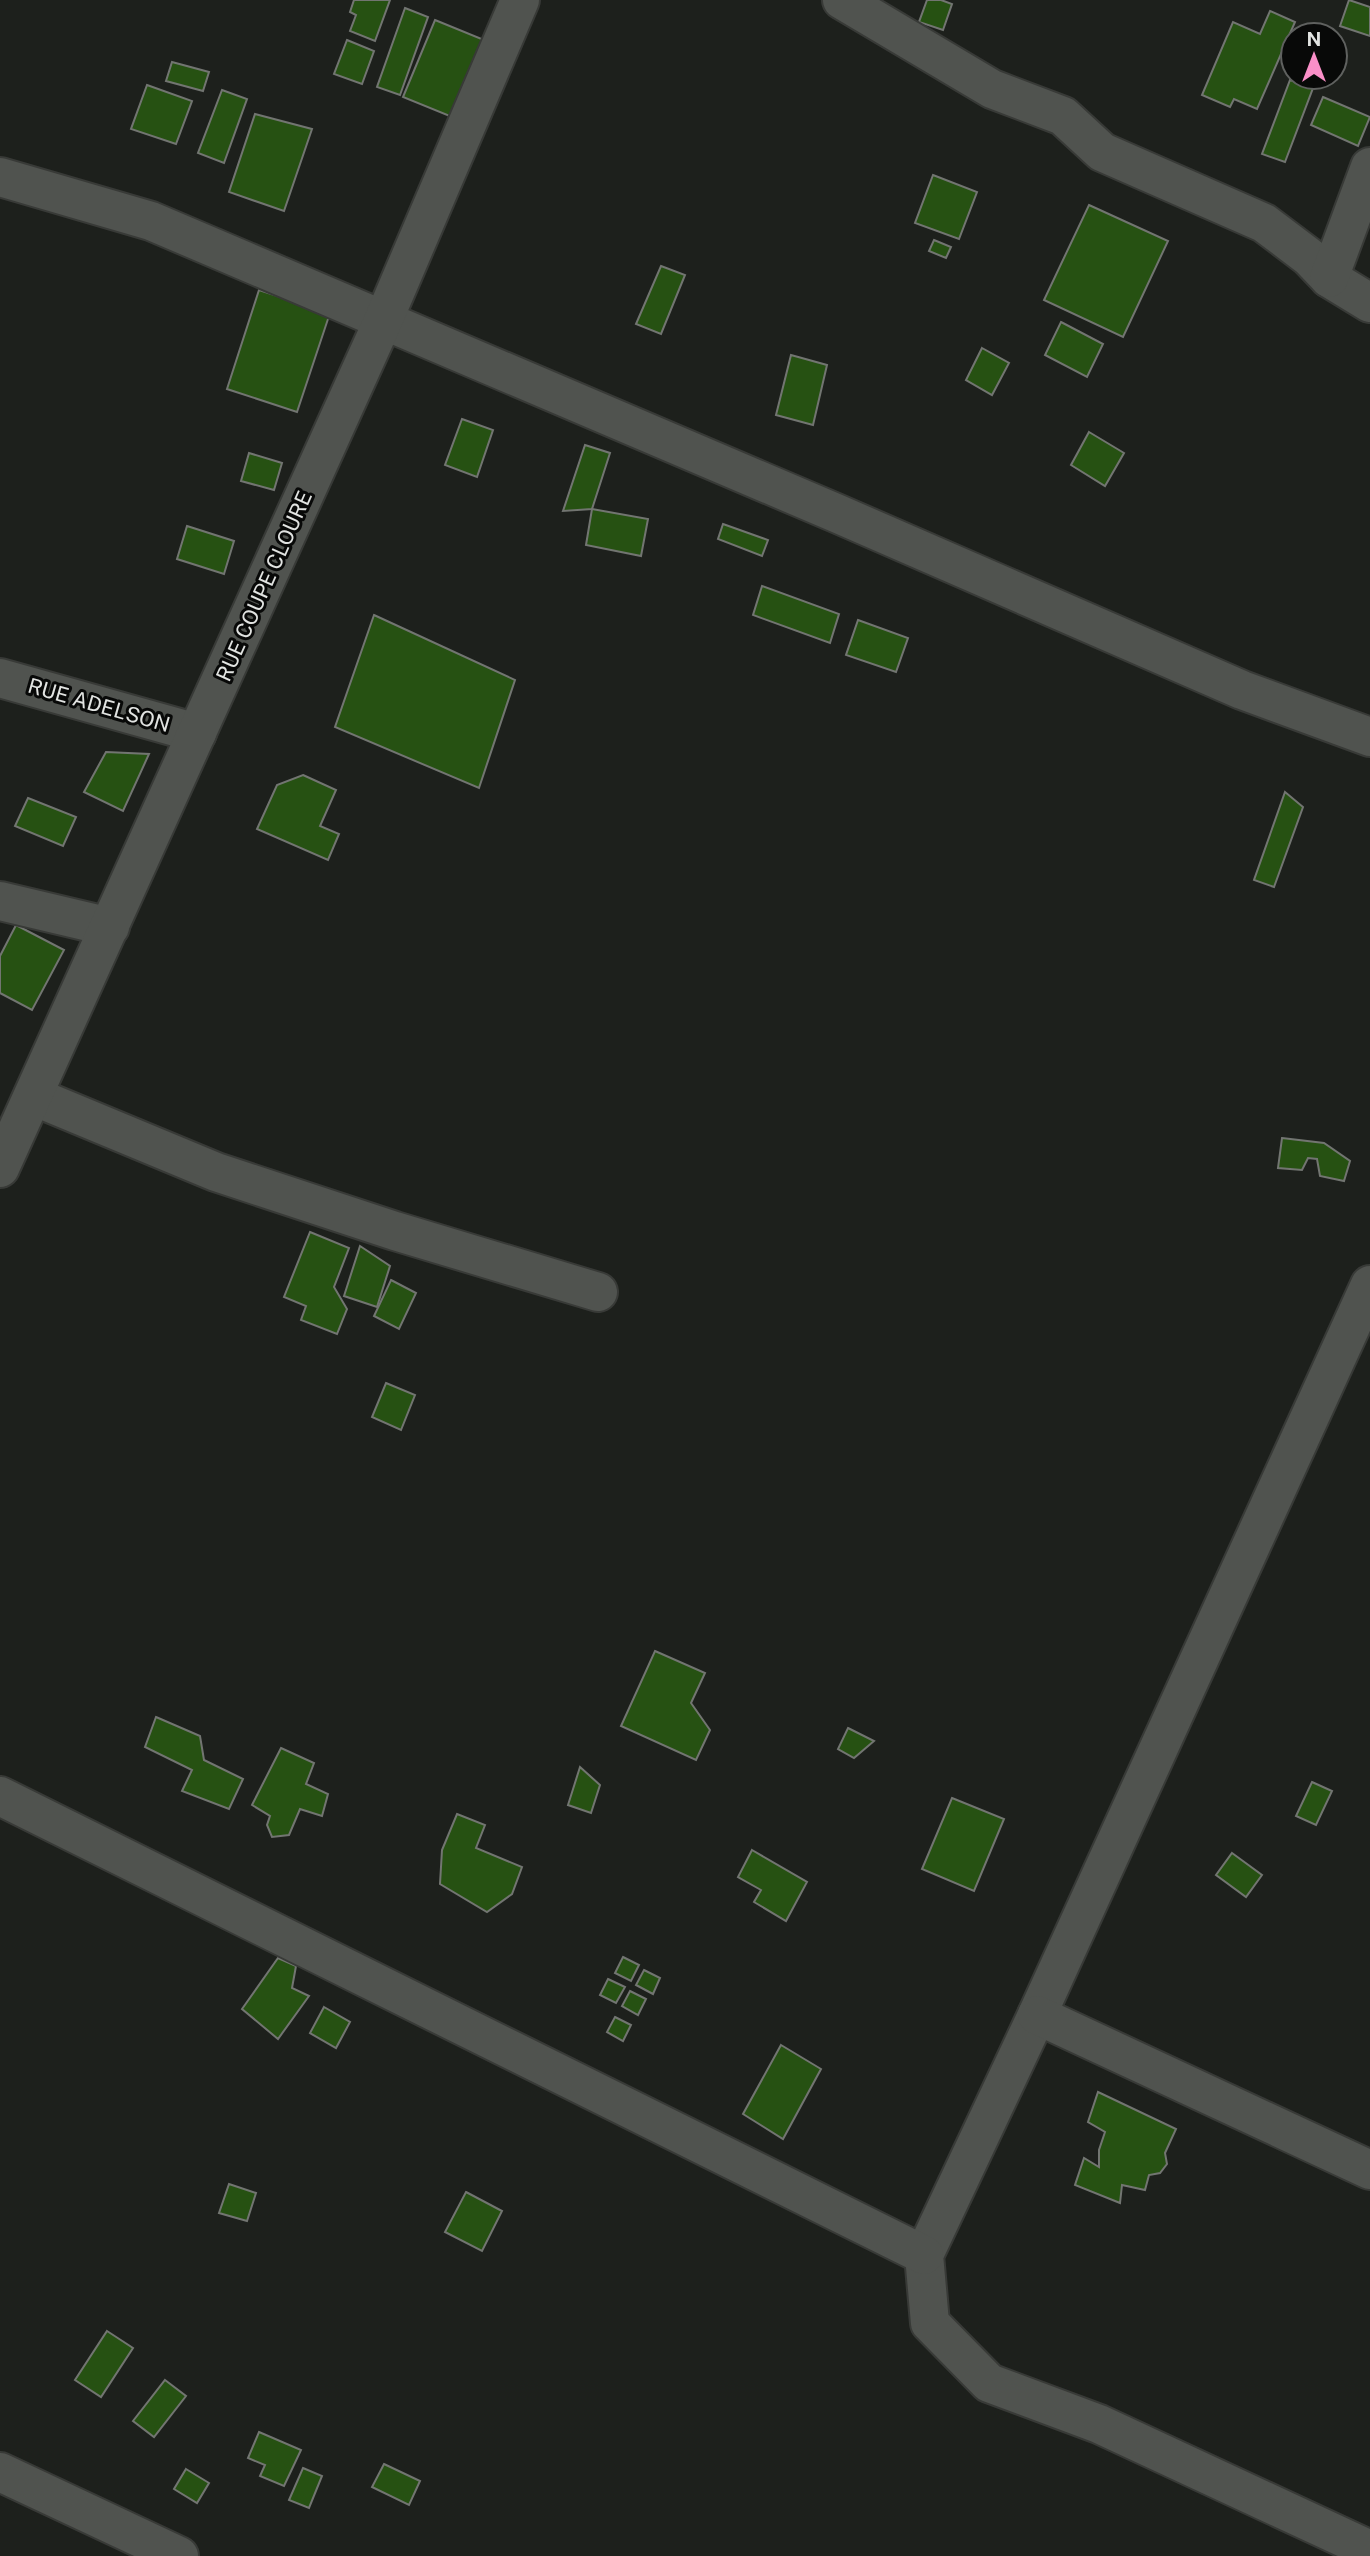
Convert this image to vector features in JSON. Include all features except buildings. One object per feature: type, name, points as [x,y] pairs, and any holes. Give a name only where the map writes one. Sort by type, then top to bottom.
[{"type":"street","name":"RUE COUPE CLOURE","points":[[0,1168],[383,321],[520,0]]},
{"type":"street","points":[[842,0],[992,89],[1063,116],[1102,152],[1264,223],[1309,257],[1329,278],[1370,303]]},
{"type":"street","points":[[1329,278],[1370,167]]},
{"type":"street","points":[[0,177],[151,221],[836,513],[1242,690],[1370,737]]},
{"type":"street","name":"RUE ADELSON","points":[[0,678],[197,733]]},
{"type":"street","points":[[0,901],[110,927]]},
{"type":"street","points":[[33,1096],[216,1172],[396,1231],[598,1292]]},
{"type":"street","points":[[1370,1286],[1037,2015],[924,2255],[930,2323],[989,2383],[1099,2424],[1370,2550]]},
{"type":"street","points":[[0,1796],[924,2255]]},
{"type":"street","points":[[1037,2015],[1370,2170]]},
{"type":"street","points":[[0,2472],[179,2556]]}]
